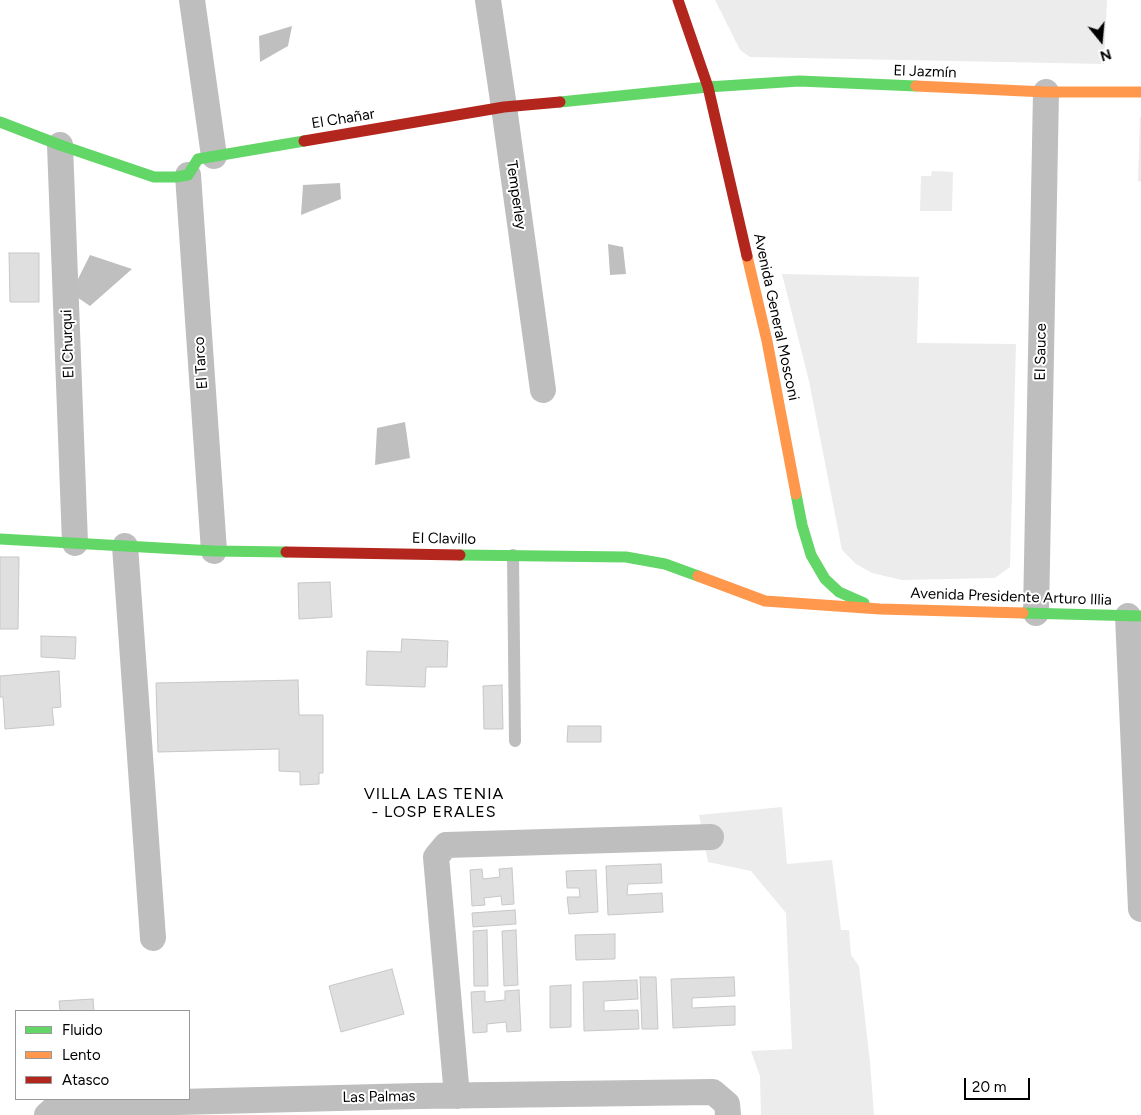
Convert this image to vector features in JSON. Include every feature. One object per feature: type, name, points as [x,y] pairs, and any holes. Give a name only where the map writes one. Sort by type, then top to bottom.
[{"type":"street","points":[[192,0],[214,156]]},
{"type":"street","name":"Temperley","points":[[488,0],[543,390]]},
{"type":"street","name":"Avenida General Mosconi","points":[[678,0],[708,86],[767,341],[802,525],[811,555],[825,579],[839,592],[849,598],[880,609]]},
{"type":"street","name":"El Jazmín","points":[[708,86],[798,81],[1046,92],[1141,92]]},
{"type":"street","name":"El Chañar","points":[[188,175],[198,159],[214,156],[504,107],[708,86]]},
{"type":"street","name":"El Sauce","points":[[1036,613],[1046,92]]},
{"type":"street","points":[[0,122],[154,177],[188,175]]},
{"type":"street","name":"El Churqui","points":[[60,145],[75,543]]},
{"type":"street","name":"El Tarco","points":[[188,175],[214,551]]},
{"type":"street","name":"El Clavillo","points":[[0,539],[214,551],[626,557],[665,564],[766,601],[880,609]]},
{"type":"street","points":[[125,546],[153,938]]},
{"type":"street","name":"Avenida Presidente Arturo Illia","points":[[880,609],[1134,616]]},
{"type":"street","points":[[1134,616],[1141,909]]},
{"type":"street","points":[[457,1096],[436,857],[446,845],[711,837]]},
{"type":"street","name":"Las Palmas","points":[[47,1114],[58,1105],[419,1106],[457,1096],[713,1092],[726,1104],[728,1115]]},
{"type":"lane","points":[[512,556],[515,742]]},
{"type":"shaded area","points":[[715,0],[1107,0],[1104,64],[750,57],[740,50]]},
{"type":"shaded area","points":[[292,26],[288,46],[260,62],[259,36]]},
{"type":"shaded area","points":[[1141,117],[1141,182],[1138,181]]},
{"type":"shaded area","points":[[932,171],[953,172],[952,211],[920,211],[921,176],[931,176]]},
{"type":"shaded area","points":[[340,183],[341,199],[301,215],[303,185]]},
{"type":"shaded area","points":[[608,244],[623,247],[626,274],[610,275]]},
{"type":"shaded area","points":[[90,255],[132,269],[90,306],[71,293]]},
{"type":"shaded area","points":[[782,274],[919,277],[917,343],[1016,344],[1010,567],[995,578],[902,580],[872,573],[856,564],[842,550],[809,381]]},
{"type":"shaded area","points":[[405,422],[410,458],[375,465],[377,428]]},
{"type":"shaded area","points":[[782,807],[787,864],[832,860],[841,930],[849,930],[851,955],[859,966],[874,1115],[761,1115],[760,1076],[751,1051],[792,1049],[786,913],[751,871],[708,862],[699,815]]},
{"type":"building","points":[[9,253],[39,253],[39,302],[10,302]]},
{"type":"building","points":[[0,557],[19,557],[18,629],[0,629]]},
{"type":"building","points":[[330,582],[332,617],[299,619],[298,583]]},
{"type":"building","points":[[41,636],[76,637],[75,659],[41,657]]},
{"type":"building","points":[[402,639],[448,641],[447,667],[426,667],[425,687],[366,685],[367,651],[401,652]]},
{"type":"building","points":[[59,671],[61,707],[52,708],[54,725],[5,729],[3,697],[0,697],[0,676]]},
{"type":"building","points":[[298,680],[299,715],[323,715],[323,773],[319,773],[319,784],[300,785],[300,772],[279,771],[279,749],[158,752],[156,683]]},
{"type":"building","points":[[502,685],[503,729],[484,729],[483,686]]},
{"type":"building","points":[[568,726],[601,726],[601,742],[567,742]]},
{"type":"building","points":[[661,864],[662,883],[628,884],[627,895],[662,893],[663,912],[608,915],[606,866]]},
{"type":"building","points":[[512,868],[514,904],[502,905],[501,896],[484,898],[485,905],[472,906],[470,870],[482,869],[483,879],[500,877],[499,869]]},
{"type":"building","points":[[596,870],[598,912],[569,914],[567,897],[580,897],[579,888],[567,888],[566,871]]},
{"type":"building","points":[[515,910],[516,924],[473,927],[472,913]]},
{"type":"building","points":[[487,930],[488,986],[474,986],[473,931]]},
{"type":"building","points":[[516,930],[518,985],[504,986],[502,931]]},
{"type":"building","points":[[615,934],[615,959],[576,960],[575,935]]},
{"type":"building","points":[[392,969],[404,1014],[341,1032],[329,986]]},
{"type":"building","points":[[640,977],[656,977],[658,1029],[642,1029]]},
{"type":"building","points":[[734,977],[735,996],[692,998],[692,1008],[735,1006],[735,1025],[673,1028],[671,979]]},
{"type":"building","points":[[637,980],[638,999],[604,1001],[604,1011],[638,1010],[639,1029],[584,1031],[583,982]]},
{"type":"building","points":[[571,985],[571,1027],[550,1028],[550,986]]},
{"type":"building","points":[[519,990],[521,1031],[507,1032],[506,1022],[487,1024],[487,1032],[473,1033],[471,992],[485,991],[485,1002],[505,1000],[505,991]]},
{"type":"building","points":[[93,999],[94,1010],[60,1010],[59,1001]]},
{"type":"traffic: fast","points":[[560,102],[708,87],[799,81],[916,86]]},
{"type":"traffic: fast","points":[[0,122],[154,177],[188,175],[198,159],[304,141]]},
{"type":"traffic: fast","points":[[796,494],[802,525],[811,555],[825,579],[839,592],[864,603]]},
{"type":"traffic: fast","points":[[0,539],[214,551],[286,552]]},
{"type":"traffic: fast","points":[[460,555],[626,557],[665,564],[698,576]]},
{"type":"traffic: fast","points":[[1023,613],[1141,616]]},
{"type":"traffic: slow","points":[[916,86],[1046,92],[1141,92]]},
{"type":"traffic: slow","points":[[747,256],[767,341],[796,494]]},
{"type":"traffic: slow","points":[[698,576],[765,601],[880,609],[1023,613]]},
{"type":"traffic: jam","points":[[678,0],[708,87],[747,256]]},
{"type":"traffic: jam","points":[[304,141],[504,107],[560,102]]},
{"type":"traffic: jam","points":[[286,552],[460,555]]},
{"type":"district","name":"VILLA LAS TENIA - LOSP ERALES","points":[[434,803]]}]
